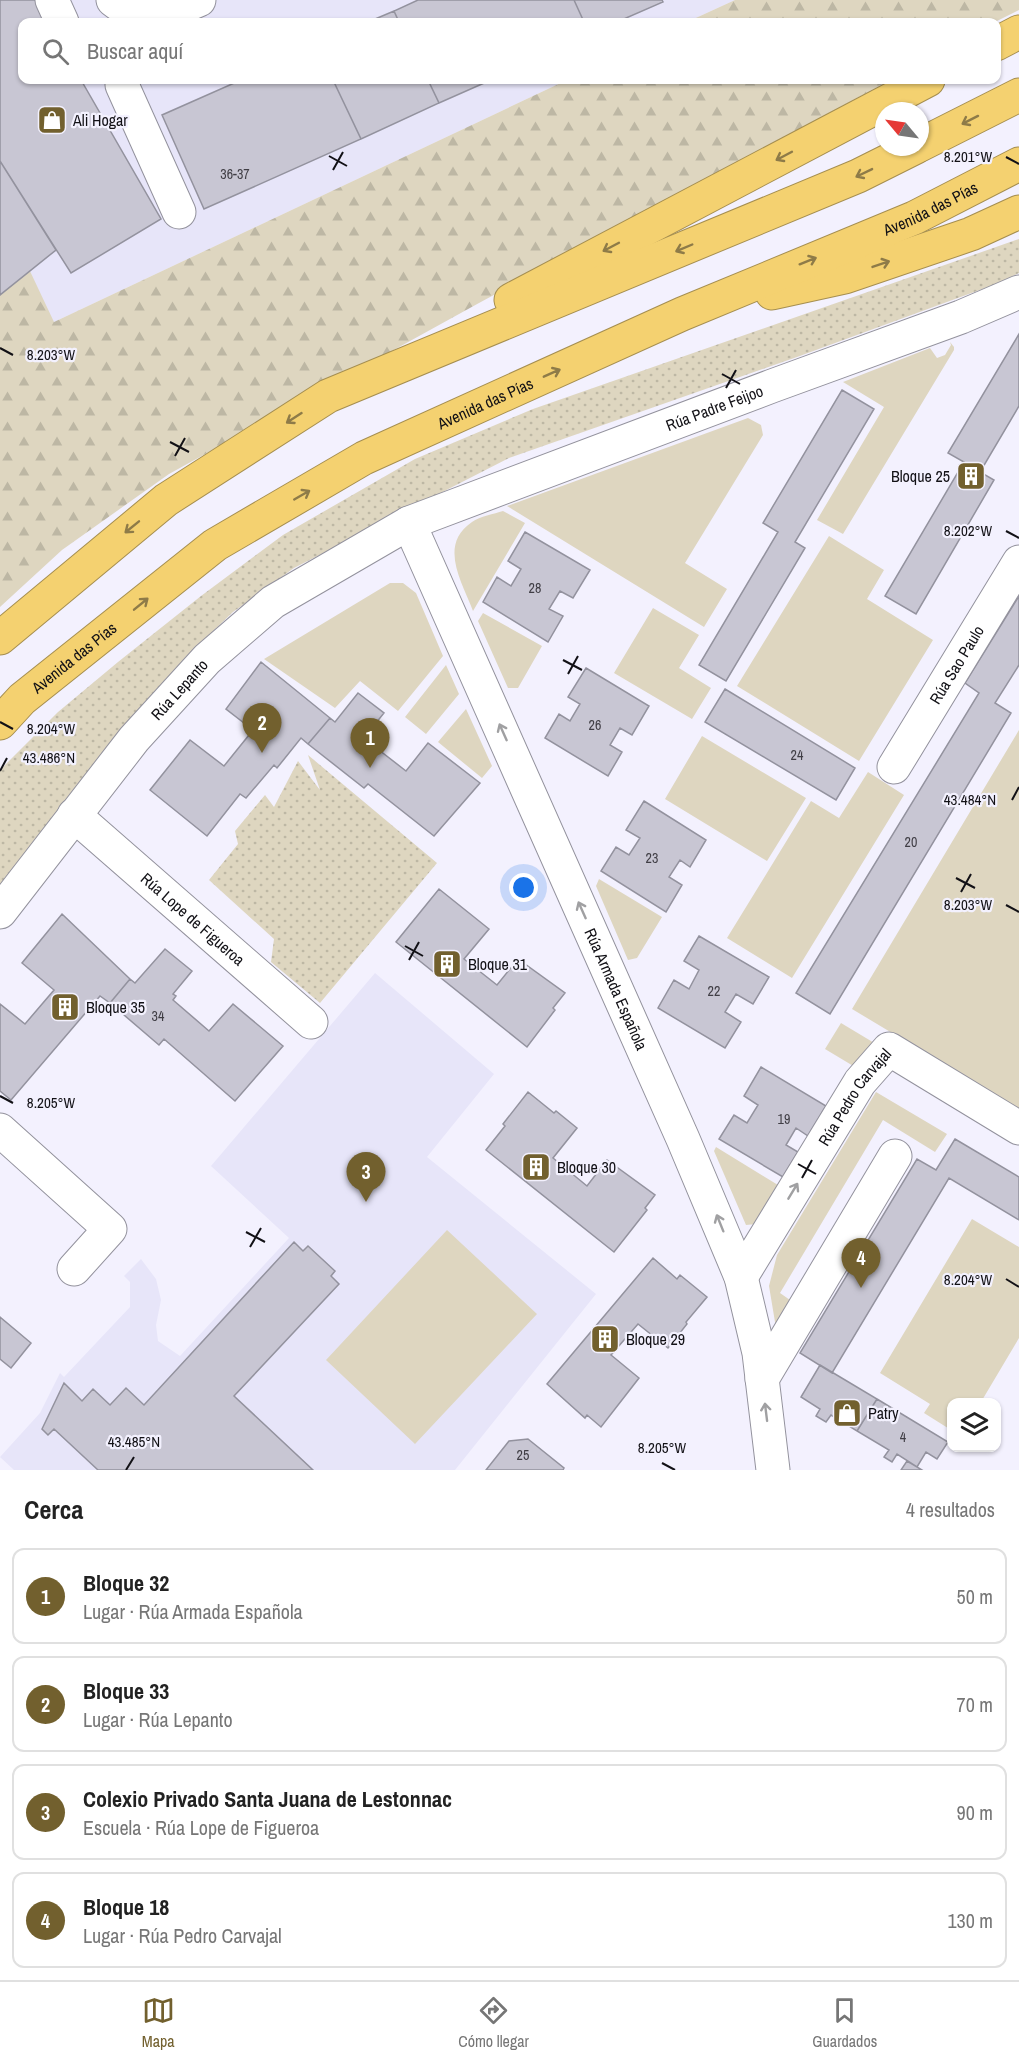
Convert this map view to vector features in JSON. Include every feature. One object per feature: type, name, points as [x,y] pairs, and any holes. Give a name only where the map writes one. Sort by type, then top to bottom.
[{"type":"highway","points":[[1001,41],[1019,32]]},
{"type":"highway","points":[[0,638],[166,500],[328,396],[920,84]]},
{"type":"highway","points":[[929,140],[1019,95]]},
{"type":"highway","points":[[328,396],[847,181],[898,156]]},
{"type":"highway","name":"Avenida das Pías","points":[[0,723],[22,699],[215,545],[364,458],[682,314],[914,218],[1019,164]]},
{"type":"highway","points":[[682,314],[845,277],[971,234],[1019,212]]},
{"type":"street","points":[[52,0],[60,18]]},
{"type":"street","points":[[113,0],[142,18]]},
{"type":"street","points":[[148,18],[177,10],[199,0]]},
{"type":"street","points":[[122,84],[179,212]]},
{"type":"street","name":"Rúa Padre Feijoo","points":[[410,523],[961,317],[1019,292]]},
{"type":"street","name":"Rúa Lepanto","points":[[0,912],[134,739],[207,659],[273,602],[410,523]]},
{"type":"street","name":"Rúa Armada Española","points":[[410,523],[688,1149],[741,1277],[759,1353],[772,1470]]},
{"type":"street","name":"Rúa Sao Paulo","points":[[894,766],[1019,562]]},
{"type":"street","name":"Rúa Lope de Figueroa","points":[[74,815],[311,1022]]},
{"type":"street","name":"Rúa Pedro Carvajal","points":[[741,1277],[860,1082],[889,1048],[1019,1128]]},
{"type":"street","points":[[0,1130],[110,1229],[74,1269]]},
{"type":"street","points":[[762,1379],[895,1156]]},
{"type":"shaded area","points":[[0,0],[735,0],[696,18],[18,18],[18,84],[559,84],[54,322],[0,291]]},
{"type":"shaded area","points":[[375,973],[494,1074],[427,1157],[596,1294],[455,1470],[14,1470],[0,1457],[40,1413],[60,1373],[64,1377],[130,1307],[130,1282],[124,1276],[141,1259],[156,1279],[161,1300],[156,1325],[158,1341],[180,1356],[289,1238],[211,1166]]},
{"type":"green space","points":[[735,0],[1019,0],[1019,10],[1001,19],[696,18]]},
{"type":"green space","points":[[559,84],[883,84],[169,474],[62,550],[0,607],[0,291],[29,269],[54,322]]},
{"type":"green space","points":[[1019,239],[1019,273],[996,284],[509,458],[294,568],[233,612],[189,654],[146,701],[0,893],[0,770],[58,712],[118,662],[283,535],[415,459],[533,409]]},
{"type":"green space","points":[[950,342],[954,350],[843,534],[817,520],[884,407],[843,382],[930,348],[937,358],[945,355],[951,345]]},
{"type":"green space","points":[[748,418],[761,425],[763,435],[685,563],[727,589],[704,627],[507,506]]},
{"type":"green space","points":[[503,511],[525,523],[473,611],[456,564],[454,553],[456,542],[462,531],[472,522]]},
{"type":"green space","points":[[829,536],[884,570],[867,599],[933,640],[859,761],[737,686]]},
{"type":"green space","points":[[390,583],[403,583],[416,593],[443,656],[398,711],[360,681],[335,708],[264,659]]},
{"type":"green space","points":[[653,608],[699,635],[679,668],[711,688],[692,719],[614,673]]},
{"type":"green space","points":[[483,613],[542,646],[518,688],[508,688],[478,621]]},
{"type":"green space","points":[[446,665],[459,694],[426,734],[405,717]]},
{"type":"green space","points":[[466,709],[492,766],[482,778],[438,742]]},
{"type":"green space","points":[[1019,730],[1019,1109],[852,1009]]},
{"type":"green space","points":[[702,736],[806,798],[767,861],[665,799]]},
{"type":"green space","points":[[308,755],[437,863],[320,1003],[271,962],[274,939],[209,880],[238,844],[235,831],[265,795],[274,807],[298,761],[320,790]]},
{"type":"green space","points":[[868,772],[904,795],[792,978],[727,938],[811,801],[839,818]]},
{"type":"green space","points":[[599,879],[662,917],[637,958],[628,960],[596,886]]},
{"type":"green space","points":[[841,1023],[876,1044],[860,1070],[825,1049]]},
{"type":"green space","points":[[876,1092],[947,1134],[935,1152],[883,1120],[780,1293],[790,1300],[776,1328],[769,1286],[777,1255]]},
{"type":"green space","points":[[716,1147],[778,1185],[756,1224],[746,1225],[714,1151]]},
{"type":"green space","points":[[972,1219],[1019,1247],[1019,1338],[983,1398],[947,1398],[947,1427],[924,1413],[930,1404],[880,1373]]},
{"type":"green space","points":[[447,1230],[537,1314],[415,1444],[326,1360]]},
{"type":"building","name":"Ali Hogar","points":[[0,0],[35,0],[46,18],[18,18],[18,84],[83,84],[161,219],[71,273],[0,161]]},
{"type":"building","points":[[418,0],[574,0],[582,18],[397,18],[394,11]]},
{"type":"building","points":[[574,0],[662,0],[663,2],[626,18],[582,18]]},
{"type":"building","points":[[394,11],[397,18],[377,18]]},
{"type":"building","points":[[232,84],[335,84],[361,139],[204,209],[162,115]]},
{"type":"building","points":[[335,84],[430,84],[439,103],[361,139]]},
{"type":"building","points":[[430,84],[482,84],[439,103]]},
{"type":"building","points":[[0,161],[56,250],[0,295]]},
{"type":"building","name":"Bloque 25","points":[[1019,334],[1019,406],[980,472],[994,480],[916,614],[885,596],[964,462],[948,453]]},
{"type":"building","points":[[842,390],[874,409],[795,542],[805,548],[726,681],[699,665],[778,532],[763,523]]},
{"type":"building","points":[[525,532],[590,570],[573,598],[560,591],[549,609],[563,616],[548,642],[483,602],[497,577],[511,586],[521,569],[508,561]]},
{"type":"building","points":[[1019,596],[1019,665],[995,703],[1011,713],[830,1014],[796,993],[979,693],[965,683]]},
{"type":"building","points":[[261,662],[330,718],[308,744],[301,738],[277,768],[274,765],[246,798],[240,794],[207,836],[150,790],[190,740],[224,766],[253,730],[226,709]]},
{"type":"building","points":[[586,668],[649,706],[632,735],[620,728],[610,745],[622,752],[608,776],[545,738],[559,714],[570,721],[580,704],[568,697]]},
{"type":"building","points":[[725,689],[855,768],[836,800],[705,722]]},
{"type":"building","points":[[358,693],[384,713],[368,733],[375,739],[370,743],[406,771],[428,743],[480,783],[434,836],[368,784],[364,788],[308,744],[330,718],[335,722]]},
{"type":"building","points":[[644,801],[706,840],[690,867],[680,860],[669,877],[682,885],[666,912],[601,871],[616,847],[629,855],[640,838],[626,830]]},
{"type":"building","name":"Bloque 31","points":[[439,889],[489,929],[464,959],[497,985],[518,959],[565,993],[527,1047],[396,942]]},
{"type":"building","name":"Bloque 35","points":[[62,914],[130,979],[110,1003],[100,996],[11,1100],[0,1091],[0,1004],[25,1024],[54,990],[22,963]]},
{"type":"building","points":[[699,936],[769,977],[753,1004],[736,994],[725,1012],[741,1022],[725,1048],[658,1008],[674,980],[689,989],[699,970],[684,961]]},
{"type":"building","points":[[165,949],[192,971],[173,994],[176,996],[173,1000],[209,1031],[233,1004],[283,1046],[235,1101],[164,1039],[159,1045],[110,1003],[130,979],[135,983]]},
{"type":"building","points":[[761,1067],[826,1106],[808,1136],[796,1128],[786,1145],[798,1152],[783,1177],[719,1139],[734,1115],[747,1123],[758,1105],[744,1096]]},
{"type":"building","name":"Bloque 30","points":[[528,1092],[577,1128],[553,1158],[587,1186],[607,1160],[655,1195],[645,1208],[647,1210],[614,1252],[486,1150]]},
{"type":"building","points":[[955,1139],[1019,1177],[1019,1220],[949,1178],[832,1373],[800,1353],[917,1159],[936,1170]]},
{"type":"building","points":[[294,1242],[303,1251],[308,1246],[335,1271],[331,1276],[339,1284],[234,1396],[313,1470],[98,1470],[54,1429],[48,1435],[42,1429],[64,1383],[82,1401],[93,1389],[110,1405],[126,1388],[144,1405]]},
{"type":"building","name":"Bloque 29","points":[[653,1258],[677,1279],[680,1275],[707,1297],[668,1348],[638,1324],[611,1355],[639,1378],[601,1427],[587,1415],[585,1418],[547,1384]]},
{"type":"building","points":[[0,1317],[31,1343],[11,1368],[0,1359]]},
{"type":"building","points":[[820,1365],[877,1399],[857,1431],[831,1415],[826,1422],[816,1416],[820,1409],[801,1397]]},
{"type":"building","points":[[877,1399],[947,1441],[947,1444],[937,1459],[926,1452],[917,1467],[897,1454],[892,1462],[884,1457],[889,1450],[857,1431]]},
{"type":"building","points":[[528,1439],[564,1468],[563,1470],[486,1470],[509,1441]]},
{"type":"building","points":[[907,1461],[922,1470],[901,1470]]},
{"type":"place","name":"Ali Hogar","points":[[52,120]]},
{"type":"place","name":"Bloque 25","points":[[971,476]]},
{"type":"place","name":"Bloque 33","points":[[262,753]]},
{"type":"place","name":"Bloque 32","points":[[370,768]]},
{"type":"place","name":"Bloque 31","points":[[447,964]]},
{"type":"place","name":"Bloque 35","points":[[65,1007]]},
{"type":"place","name":"Bloque 30","points":[[536,1167]]},
{"type":"place","name":"Colexio Privado Santa Juana de Lestonnac","points":[[366,1202]]},
{"type":"place","name":"Bloque 18","points":[[861,1288]]},
{"type":"place","name":"Bloque 29","points":[[605,1339]]},
{"type":"place","name":"Patry","points":[[847,1413]]}]
